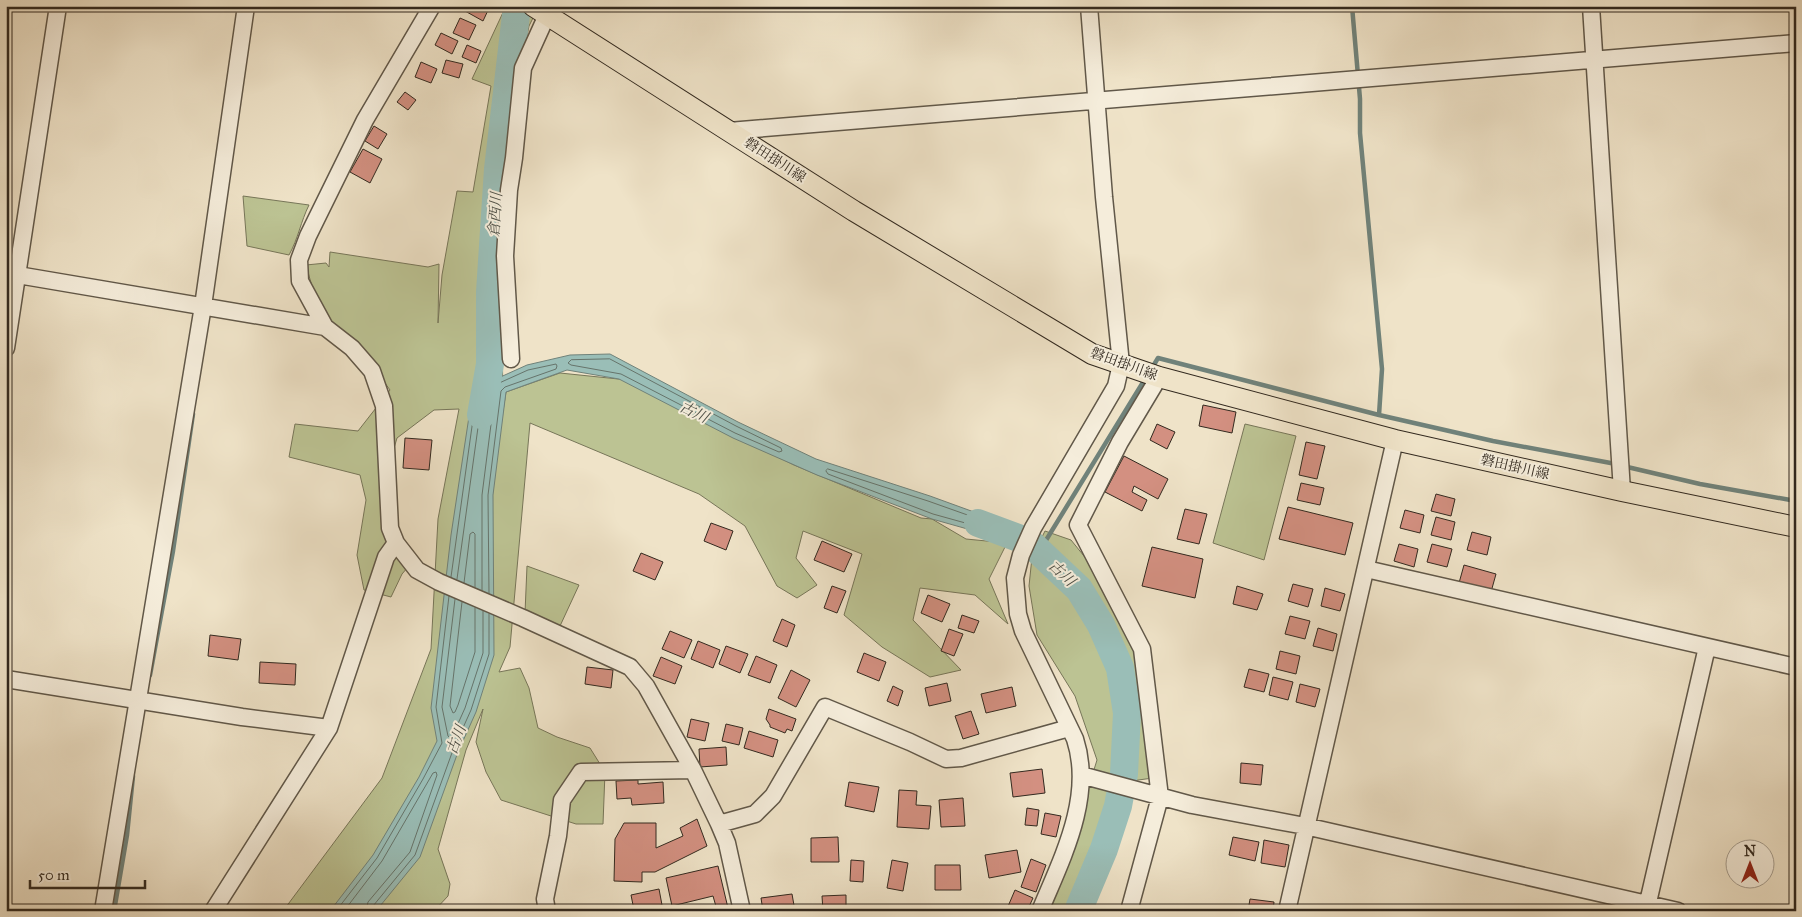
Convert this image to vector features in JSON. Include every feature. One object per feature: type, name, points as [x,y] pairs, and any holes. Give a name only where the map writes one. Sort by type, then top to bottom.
[{"type":"main road","name":"磐田掛川線","points":[[540,11],[854,211],[1092,354],[1159,377],[1395,440],[1622,491],[1796,527]]},
{"type":"street","points":[[6,348],[12,274],[58,6]]},
{"type":"street","points":[[103,911],[203,306],[246,6]]},
{"type":"street","points":[[432,6],[365,120],[308,236],[299,260],[300,281],[325,327],[352,348],[372,371],[384,406],[390,528],[396,543],[417,570],[439,582],[630,667],[646,686],[693,770],[719,824],[727,843],[742,911]]},
{"type":"street","points":[[1040,911],[1078,813],[1085,776],[1075,739],[1022,631],[1018,614],[1015,578],[1021,555],[1033,528],[1116,386],[1121,364],[1104,197],[1089,6]]},
{"type":"street","points":[[1591,6],[1622,491]]},
{"type":"street","points":[[511,359],[505,256],[509,190],[523,68],[540,11]]},
{"type":"street","points":[[729,131],[1594,58],[1796,43]]},
{"type":"street","points":[[12,274],[325,327]]},
{"type":"street","points":[[1130,911],[1160,797],[1142,649],[1078,525],[1120,442],[1159,377]]},
{"type":"street","points":[[1287,911],[1395,440]]},
{"type":"street","points":[[213,911],[328,728],[386,557],[396,543]]},
{"type":"street","points":[[1366,568],[1796,667]]},
{"type":"street","points":[[1647,907],[1707,647]]},
{"type":"street","points":[[6,679],[242,717],[328,728]]},
{"type":"street","points":[[719,824],[755,814],[773,796],[825,706],[946,759],[961,758],[1069,728]]},
{"type":"street","points":[[547,911],[545,899],[558,836],[562,800],[581,772],[693,770]]},
{"type":"street","points":[[1085,776],[1192,805],[1305,826],[1647,907],[1678,911]]},
{"type":"green space","points":[[506,6],[539,6],[529,26],[517,86],[502,322],[503,411],[506,392],[560,373],[628,380],[794,465],[921,518],[932,519],[966,539],[1007,543],[989,579],[1008,624],[975,595],[920,588],[913,620],[961,670],[930,677],[882,647],[844,615],[862,554],[803,531],[796,558],[817,585],[797,598],[777,586],[745,526],[699,494],[530,423],[510,647],[499,672],[520,668],[529,688],[538,728],[557,737],[590,748],[605,772],[603,824],[576,824],[501,800],[486,772],[476,742],[483,709],[466,750],[438,849],[450,884],[448,896],[434,911],[283,911],[382,778],[431,649],[438,519],[459,409],[434,410],[397,438],[387,472],[387,488],[408,567],[402,574],[391,597],[364,590],[357,555],[366,500],[360,475],[289,457],[295,424],[358,431],[390,390],[369,361],[326,316],[313,290],[306,265],[326,263],[329,267],[330,252],[428,267],[439,264],[438,323],[442,275],[457,191],[473,192],[491,86],[472,79]]},
{"type":"green space","points":[[243,196],[309,205],[289,255],[247,246]]},
{"type":"green space","points":[[1245,424],[1296,436],[1264,560],[1213,543]]},
{"type":"green space","points":[[1045,531],[1071,540],[1114,593],[1137,644],[1153,778],[1131,781],[1124,805],[1084,911],[1045,911],[1079,818],[1097,760],[1075,696],[1037,635],[1029,586],[1032,557]]},
{"type":"green space","points":[[527,566],[579,585],[560,626],[525,613]]},
{"type":"water","points":[[610,354],[738,422],[816,459],[930,496],[1018,528],[1010,541],[932,519],[817,475],[733,438],[619,379],[567,370],[506,392],[493,495],[494,655],[476,712],[458,752],[420,857],[376,911],[330,911],[373,855],[419,777],[437,741],[431,708],[451,535],[470,410],[481,376],[496,379],[527,365],[570,355]]},
{"type":"building","points":[[456,6],[490,6],[483,21]]},
{"type":"building","points":[[460,18],[476,25],[469,40],[453,33]]},
{"type":"building","points":[[441,33],[458,41],[452,54],[435,45]]},
{"type":"building","points":[[467,45],[481,51],[476,63],[462,57]]},
{"type":"building","points":[[446,60],[463,64],[459,78],[442,73]]},
{"type":"building","points":[[421,62],[437,69],[431,83],[415,77]]},
{"type":"building","points":[[405,92],[416,100],[408,110],[397,102]]},
{"type":"building","points":[[374,126],[387,134],[378,149],[365,141]]},
{"type":"building","points":[[363,149],[382,159],[370,183],[350,172]]},
{"type":"building","points":[[1203,405],[1236,412],[1232,433],[1199,426]]},
{"type":"building","points":[[1157,424],[1175,432],[1167,449],[1150,440]]},
{"type":"building","points":[[405,438],[432,440],[429,470],[403,468]]},
{"type":"building","points":[[1306,442],[1325,446],[1317,479],[1299,475]]},
{"type":"building","points":[[1124,456],[1168,479],[1158,499],[1134,486],[1132,492],[1147,500],[1142,511],[1105,492]]},
{"type":"building","points":[[1301,483],[1324,488],[1320,505],[1297,500]]},
{"type":"building","points":[[1436,494],[1455,499],[1451,516],[1431,511]]},
{"type":"building","points":[[1288,507],[1353,523],[1345,555],[1279,539]]},
{"type":"building","points":[[1185,509],[1207,514],[1199,544],[1177,539]]},
{"type":"building","points":[[1405,510],[1424,515],[1420,533],[1400,528]]},
{"type":"building","points":[[1436,517],[1455,522],[1451,540],[1431,535]]},
{"type":"building","points":[[711,523],[733,531],[726,550],[704,541]]},
{"type":"building","points":[[1472,532],[1491,537],[1487,555],[1467,550]]},
{"type":"building","points":[[822,541],[852,554],[844,572],[814,560]]},
{"type":"building","points":[[1399,544],[1418,549],[1414,567],[1394,561]]},
{"type":"building","points":[[1432,544],[1452,549],[1447,567],[1427,562]]},
{"type":"building","points":[[1152,547],[1203,559],[1195,598],[1142,586]]},
{"type":"building","points":[[641,553],[663,562],[655,580],[633,571]]},
{"type":"building","points":[[1464,565],[1496,574],[1491,592],[1459,583]]},
{"type":"building","points":[[1293,584],[1313,589],[1308,607],[1288,601]]},
{"type":"building","points":[[832,586],[846,591],[837,613],[824,608]]},
{"type":"building","points":[[1237,586],[1263,594],[1257,610],[1233,604]]},
{"type":"building","points":[[1325,588],[1345,594],[1340,611],[1321,606]]},
{"type":"building","points":[[928,595],[950,604],[942,622],[921,613]]},
{"type":"building","points":[[962,615],[979,621],[974,633],[958,628]]},
{"type":"building","points":[[1290,616],[1310,621],[1305,639],[1285,634]]},
{"type":"building","points":[[782,619],[795,625],[787,647],[773,641]]},
{"type":"building","points":[[1318,628],[1337,634],[1333,651],[1313,646]]},
{"type":"building","points":[[949,629],[963,634],[954,656],[941,651]]},
{"type":"building","points":[[670,631],[692,640],[684,658],[662,649]]},
{"type":"building","points":[[210,635],[241,639],[238,660],[208,656]]},
{"type":"building","points":[[698,641],[720,650],[713,668],[691,659]]},
{"type":"building","points":[[726,646],[748,654],[740,673],[719,664]]},
{"type":"building","points":[[1280,651],[1300,656],[1296,674],[1276,669]]},
{"type":"building","points":[[864,653],[886,662],[879,681],[857,672]]},
{"type":"building","points":[[756,656],[777,665],[770,683],[748,675]]},
{"type":"building","points":[[661,657],[682,666],[675,684],[653,676]]},
{"type":"building","points":[[260,662],[296,664],[295,685],[259,683]]},
{"type":"building","points":[[587,667],[613,670],[611,688],[585,684]]},
{"type":"building","points":[[1249,669],[1269,674],[1264,692],[1244,687]]},
{"type":"building","points":[[791,670],[810,680],[796,707],[778,698]]},
{"type":"building","points":[[1273,677],[1293,682],[1288,700],[1269,695]]},
{"type":"building","points":[[947,683],[951,701],[929,706],[925,688]]},
{"type":"building","points":[[1300,684],[1320,689],[1315,707],[1296,702]]},
{"type":"building","points":[[893,686],[903,691],[898,706],[887,701]]},
{"type":"building","points":[[1012,687],[1016,706],[986,713],[981,694]]},
{"type":"building","points":[[769,709],[796,719],[792,731],[787,729],[785,733],[770,727],[766,719]]},
{"type":"building","points":[[971,711],[979,734],[963,739],[955,716]]},
{"type":"building","points":[[691,719],[709,723],[705,741],[687,737]]},
{"type":"building","points":[[726,724],[743,728],[739,745],[722,741]]},
{"type":"building","points":[[749,731],[778,740],[773,757],[744,748]]},
{"type":"building","points":[[726,747],[727,765],[700,767],[699,749]]},
{"type":"building","points":[[1241,763],[1263,765],[1261,785],[1240,783]]},
{"type":"building","points":[[1042,769],[1045,793],[1013,797],[1010,773]]},
{"type":"building","points":[[638,780],[638,784],[663,782],[664,803],[632,805],[631,798],[617,799],[616,781]]},
{"type":"building","points":[[849,782],[879,787],[874,812],[845,806]]},
{"type":"building","points":[[899,790],[917,791],[916,805],[931,806],[929,829],[897,827]]},
{"type":"building","points":[[963,798],[965,826],[941,827],[939,800]]},
{"type":"building","points":[[1027,808],[1039,810],[1037,826],[1025,825]]},
{"type":"building","points":[[1045,813],[1061,816],[1056,837],[1041,834]]},
{"type":"building","points":[[697,819],[707,846],[655,872],[642,872],[642,882],[614,881],[615,839],[624,823],[656,823],[656,848],[683,836],[680,828]]},
{"type":"building","points":[[838,837],[839,862],[811,862],[811,838]]},
{"type":"building","points":[[1233,837],[1259,842],[1255,861],[1229,855]]},
{"type":"building","points":[[1264,840],[1289,845],[1285,867],[1261,863]]},
{"type":"building","points":[[1017,850],[1021,872],[989,878],[985,855]]},
{"type":"building","points":[[1031,859],[1046,865],[1036,892],[1021,887]]},
{"type":"building","points":[[851,860],[864,861],[863,882],[850,881]]},
{"type":"building","points":[[892,860],[908,863],[903,891],[887,888]]},
{"type":"building","points":[[935,865],[960,865],[961,890],[935,890]]},
{"type":"building","points":[[718,866],[728,908],[717,910],[713,896],[672,906],[666,878]]},
{"type":"building","points":[[659,889],[662,905],[634,910],[631,895]]},
{"type":"building","points":[[1015,890],[1033,898],[1027,911],[1006,911]]},
{"type":"building","points":[[792,894],[795,911],[763,911],[761,898]]},
{"type":"building","points":[[846,895],[846,911],[823,911],[822,896]]},
{"type":"building","points":[[1250,899],[1274,902],[1273,911],[1248,911]]},
{"type":"waterway","name":"倉西川","points":[[481,415],[490,364],[490,292],[498,169],[517,6]]},
{"type":"waterway","points":[[1352,6],[1360,99],[1360,133],[1382,369],[1379,415]]},
{"type":"waterway","points":[[1152,368],[1158,358],[1379,415],[1493,441],[1616,464]]},
{"type":"waterway","points":[[1040,550],[1145,379]]},
{"type":"waterway","points":[[150,675],[173,551],[193,414]]},
{"type":"waterway","points":[[1623,466],[1700,484],[1796,501]]},
{"type":"waterway","name":"古川","points":[[978,523],[1029,542],[1079,589],[1101,625],[1120,668],[1127,713],[1124,774],[1118,806],[1104,849],[1078,911]]},
{"type":"waterway","points":[[114,911],[127,835],[133,776]]}]
